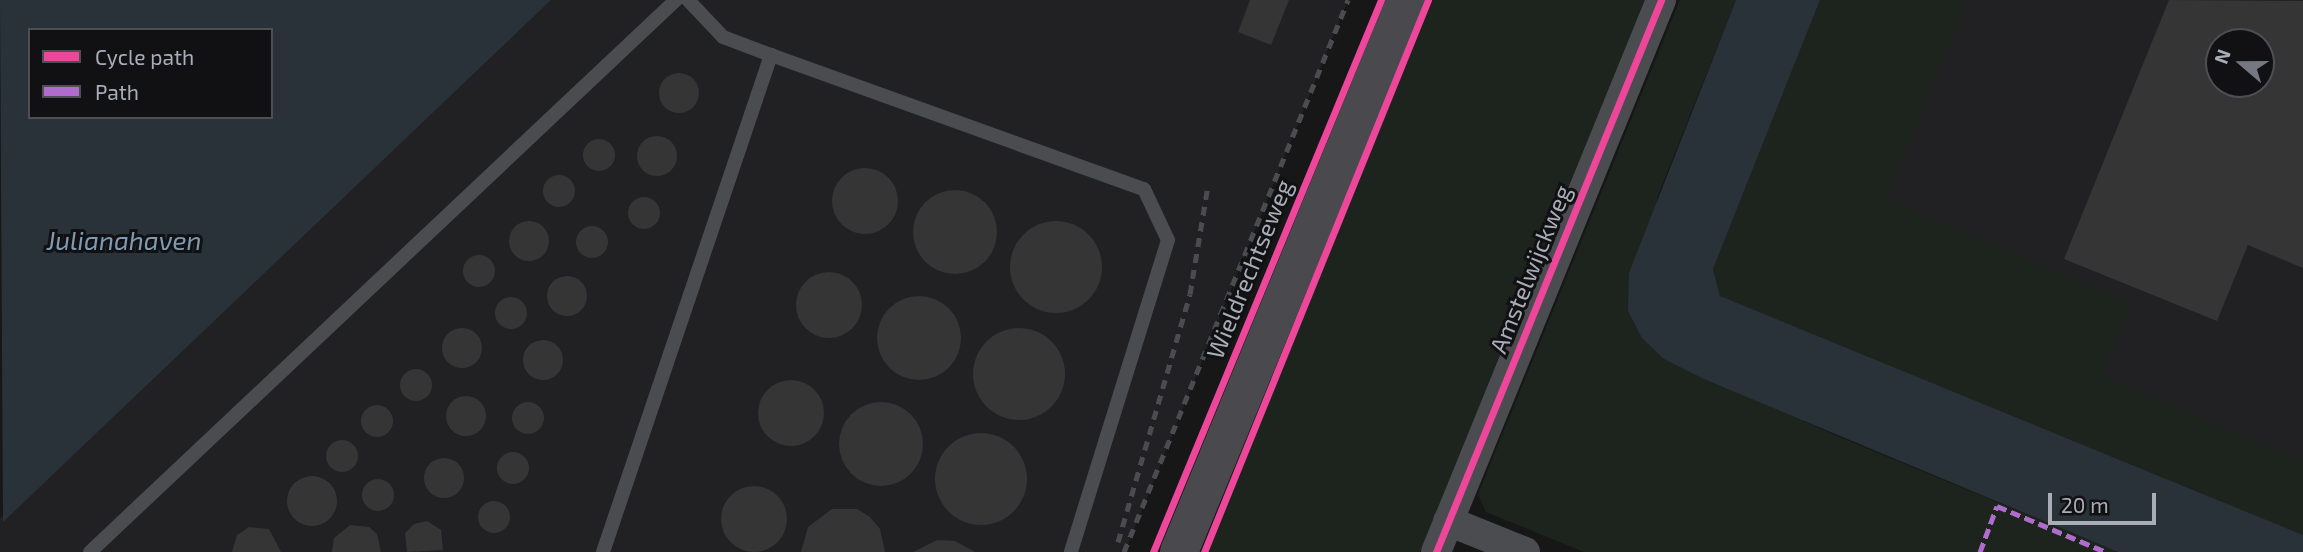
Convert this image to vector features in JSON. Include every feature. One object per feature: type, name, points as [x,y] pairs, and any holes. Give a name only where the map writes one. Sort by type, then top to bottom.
[{"type":"street","name":"Wieldrechtseweg","points":[[1179,552],[1406,0]]},
{"type":"street","name":"Amstelwijckweg","points":[[1436,552],[1661,0]]},
{"type":"street","points":[[1448,521],[1525,552]]},
{"type":"lane","points":[[90,552],[676,0]]},
{"type":"lane","points":[[688,0],[723,37],[1144,189],[1168,240],[1071,552]]},
{"type":"lane","points":[[603,552],[771,55]]},
{"type":"shaded area","points":[[551,0],[1348,0],[1125,552],[0,552],[0,518]]},
{"type":"shaded area","points":[[1433,0],[1645,0],[1420,552],[1205,552]]},
{"type":"shaded area","points":[[1680,0],[1736,0],[1657,198],[1664,359],[1837,436],[2118,552],[1584,552],[1486,512],[1478,494]]},
{"type":"shaded area","points":[[1820,0],[1968,0],[1887,199],[2133,304],[2102,375],[2303,461],[2303,535],[1720,296],[1713,269]]},
{"type":"shaded area","points":[[1927,0],[2303,0],[2303,494],[1813,283]]},
{"type":"water","name":"Julianahaven","points":[[0,0],[551,0],[3,522]]},
{"type":"water","points":[[1736,0],[1820,0],[1713,269],[1720,296],[2303,535],[2303,552],[2118,552],[1704,379],[1664,359],[1642,338],[1628,311],[1629,273]]},
{"type":"building","points":[[1250,0],[1289,0],[1271,45],[1238,32]]},
{"type":"building","points":[[2169,0],[2303,1],[2303,268],[2248,245],[2217,321],[2064,259]]},
{"type":"building","points":[[679,73],[687,74],[693,79],[698,85],[698,101],[693,107],[687,112],[679,113],[671,112],[665,107],[660,101],[659,93],[660,85],[665,79],[671,74]]},
{"type":"building","points":[[657,136],[665,137],[671,142],[676,148],[676,164],[671,170],[665,175],[657,176],[649,175],[643,170],[638,164],[637,156],[638,148],[643,142],[649,137]]},
{"type":"building","points":[[599,139],[610,144],[615,155],[610,166],[599,171],[588,166],[583,155],[588,144]]},
{"type":"building","points":[[865,168],[888,178],[898,201],[888,224],[865,234],[842,224],[832,201],[842,178]]},
{"type":"building","points":[[559,175],[570,180],[575,191],[570,202],[559,207],[548,202],[543,191],[548,180]]},
{"type":"building","points":[[955,190],[971,193],[985,202],[994,216],[997,232],[994,248],[985,262],[971,271],[955,274],[939,271],[925,262],[916,248],[913,232],[916,216],[925,202],[939,193]]},
{"type":"building","points":[[644,197],[655,202],[660,213],[655,224],[644,229],[633,224],[628,213],[633,202]]},
{"type":"building","points":[[529,221],[537,222],[543,227],[548,233],[548,249],[543,255],[537,260],[529,261],[521,260],[515,255],[510,249],[509,241],[510,233],[515,227],[521,222]]},
{"type":"building","points":[[1056,221],[1074,225],[1088,235],[1098,249],[1102,267],[1098,285],[1088,299],[1074,309],[1056,313],[1038,309],[1024,299],[1014,285],[1010,267],[1014,249],[1024,235],[1038,225]]},
{"type":"building","points":[[592,226],[603,231],[608,242],[603,253],[592,258],[581,253],[576,242],[581,231]]},
{"type":"building","points":[[479,255],[490,260],[495,271],[490,282],[479,287],[468,282],[463,271],[468,260]]},
{"type":"building","points":[[829,272],[852,282],[862,305],[852,328],[829,338],[806,328],[796,305],[806,282]]},
{"type":"building","points":[[567,276],[575,277],[581,282],[586,288],[586,304],[581,310],[575,315],[567,316],[559,315],[553,310],[548,304],[547,296],[548,288],[553,282],[559,277]]},
{"type":"building","points":[[919,296],[935,299],[949,308],[958,322],[961,338],[958,354],[949,368],[935,377],[919,380],[903,377],[889,368],[880,354],[877,338],[880,322],[889,308],[903,299]]},
{"type":"building","points":[[511,297],[522,302],[527,313],[522,324],[511,329],[500,324],[495,313],[500,302]]},
{"type":"building","points":[[462,328],[470,329],[476,334],[481,340],[481,356],[476,362],[470,367],[462,368],[454,367],[448,362],[443,356],[442,348],[443,340],[448,334],[454,329]]},
{"type":"building","points":[[1019,328],[1037,332],[1051,342],[1061,356],[1065,374],[1061,392],[1051,406],[1037,416],[1019,420],[1001,416],[987,406],[977,392],[973,374],[977,356],[987,342],[1001,332]]},
{"type":"building","points":[[543,340],[551,341],[557,346],[562,352],[562,368],[557,374],[551,379],[543,380],[535,379],[529,374],[524,368],[523,360],[524,352],[529,346],[535,341]]},
{"type":"building","points":[[416,369],[427,374],[432,385],[427,396],[416,401],[405,396],[400,385],[405,374]]},
{"type":"building","points":[[791,380],[814,390],[824,413],[814,436],[791,446],[768,436],[758,413],[768,390]]},
{"type":"building","points":[[466,396],[474,397],[480,402],[485,408],[485,424],[480,430],[474,435],[466,436],[458,435],[452,430],[447,424],[446,416],[447,408],[452,402],[458,397]]},
{"type":"building","points":[[528,402],[539,407],[544,418],[539,429],[528,434],[517,429],[512,418],[517,407]]},
{"type":"building","points":[[881,402],[897,405],[911,414],[920,428],[923,444],[920,460],[911,474],[897,483],[881,486],[865,483],[851,474],[842,460],[839,444],[842,428],[851,414],[865,405]]},
{"type":"building","points":[[377,405],[388,410],[393,421],[388,432],[377,437],[366,432],[361,421],[366,410]]},
{"type":"building","points":[[981,433],[999,437],[1013,447],[1023,461],[1027,479],[1023,497],[1013,511],[999,521],[981,525],[963,521],[949,511],[939,497],[935,479],[939,461],[949,447],[963,437]]},
{"type":"building","points":[[342,440],[353,445],[358,456],[353,467],[342,472],[331,467],[326,456],[331,445]]},
{"type":"building","points":[[513,452],[524,457],[529,468],[524,479],[513,484],[502,479],[497,468],[502,457]]},
{"type":"building","points":[[444,458],[452,459],[458,464],[463,470],[463,486],[458,492],[452,497],[444,498],[436,497],[430,492],[425,486],[424,478],[425,470],[430,464],[436,459]]},
{"type":"building","points":[[312,476],[329,484],[337,501],[329,518],[312,526],[295,518],[287,501],[295,484]]},
{"type":"building","points":[[378,479],[389,484],[394,495],[389,506],[378,511],[367,506],[362,495],[367,484]]},
{"type":"building","points":[[754,486],[777,496],[787,519],[777,542],[754,552],[731,542],[721,519],[731,496]]},
{"type":"building","points":[[494,501],[505,506],[510,517],[505,528],[494,533],[483,528],[478,517],[483,506]]},
{"type":"building","points":[[832,509],[857,509],[870,517],[880,529],[885,552],[801,552],[808,527]]},
{"type":"building","points":[[427,521],[441,530],[443,550],[407,552],[405,533],[414,524]]},
{"type":"building","points":[[350,525],[369,527],[377,534],[381,552],[332,552],[334,538]]},
{"type":"building","points":[[249,527],[269,529],[281,552],[232,552],[237,535]]},
{"type":"building","points":[[937,540],[955,541],[975,552],[913,552]]},
{"type":"railway","points":[[1124,552],[1348,0]]},
{"type":"railway","points":[[1118,542],[1190,294],[1208,185]]},
{"type":"marked path","points":[[1980,552],[1997,506],[2106,552]]},
{"type":"cycle path","points":[[1153,552],[1381,0]]},
{"type":"cycle path","points":[[1204,552],[1428,0]]},
{"type":"cycle path","points":[[1436,552],[1661,0]]}]
